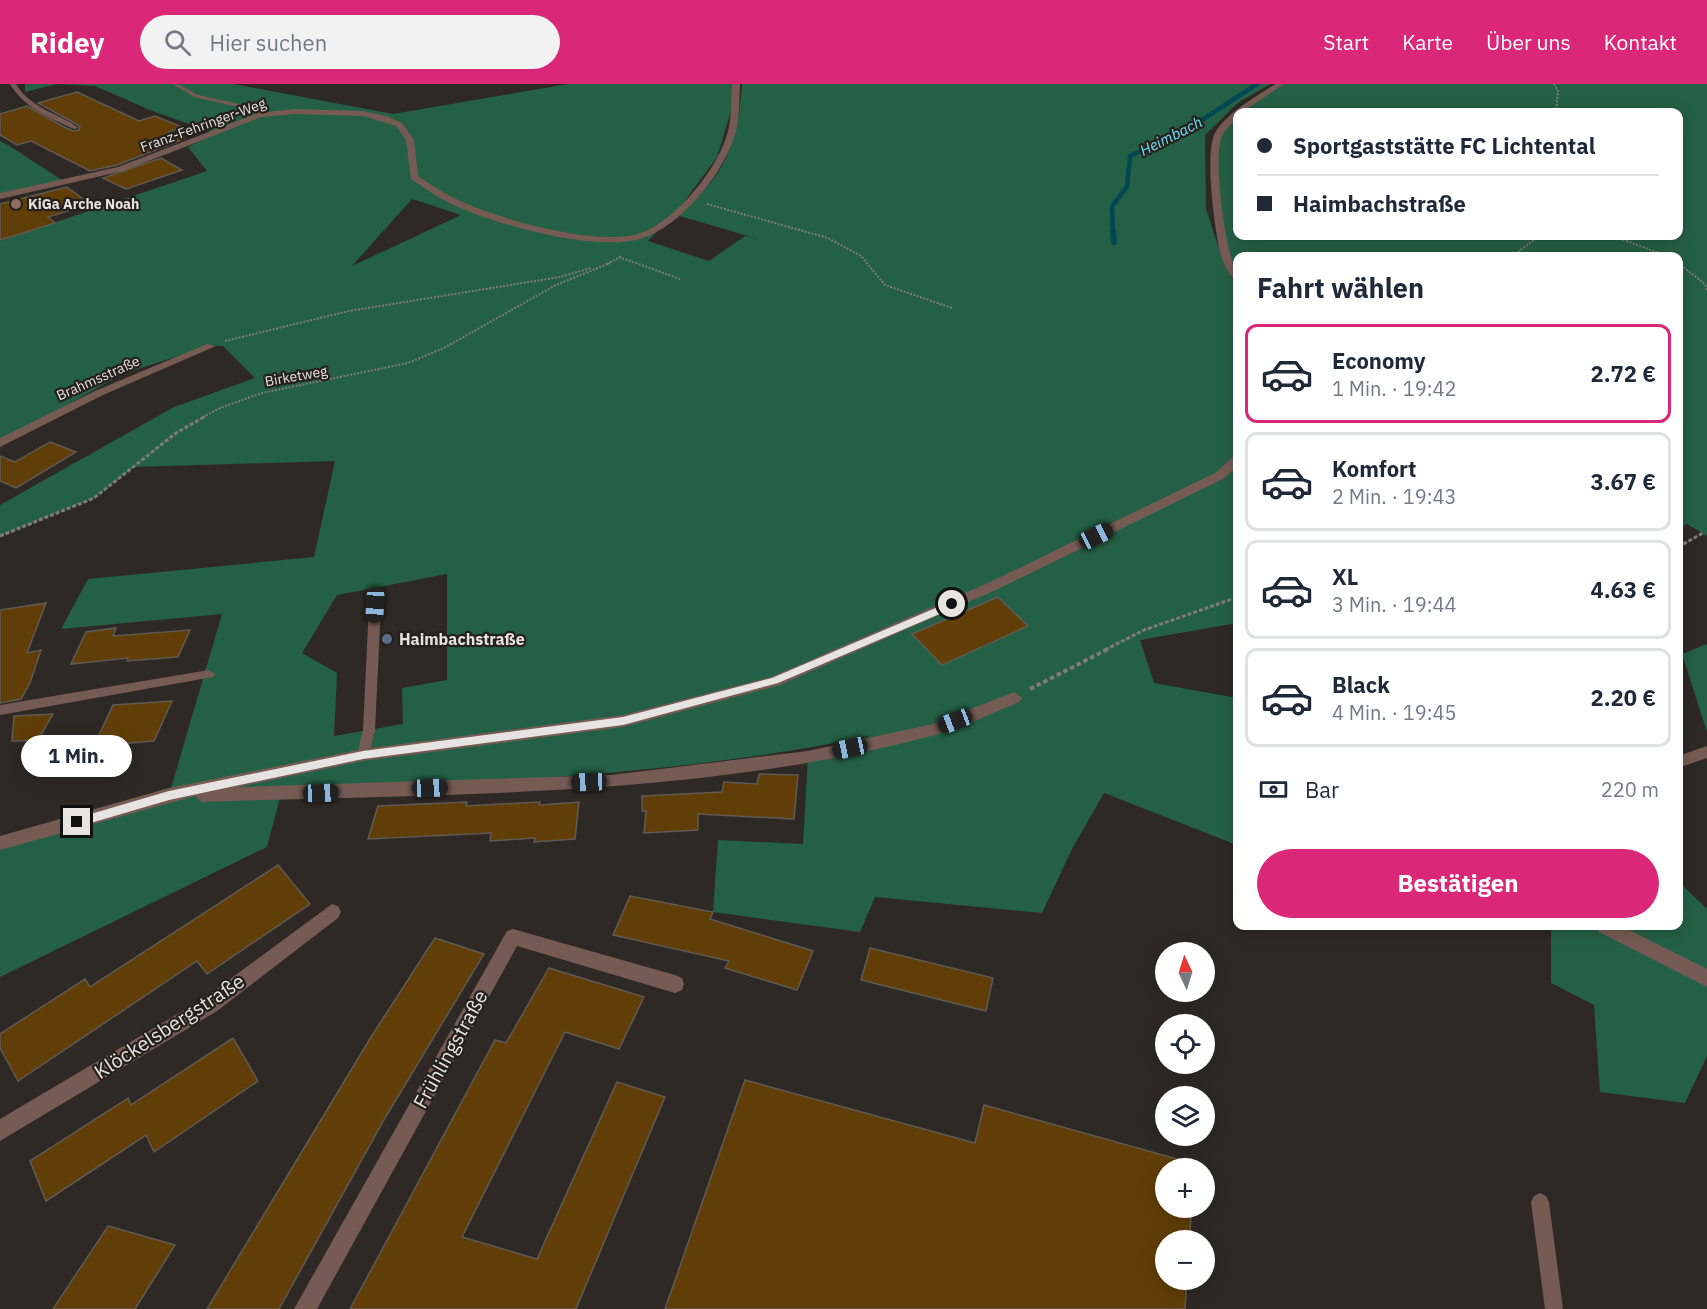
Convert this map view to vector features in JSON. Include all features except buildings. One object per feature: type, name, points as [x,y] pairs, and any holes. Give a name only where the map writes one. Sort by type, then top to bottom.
[{"type":"street","points":[[652,232],[689,199],[714,170],[730,138],[736,84]]},
{"type":"street","points":[[1245,108],[1280,84]]},
{"type":"street","name":"Franz-Fehringer-Weg","points":[[0,196],[120,169],[261,115],[282,111],[376,115],[400,126],[408,135],[414,177],[468,208],[564,235],[632,237],[652,232]]},
{"type":"street","points":[[1233,118],[1219,133],[1215,147],[1215,177],[1226,258],[1233,271]]},
{"type":"street","name":"Brahmsstraße","points":[[0,443],[99,393],[210,346]]},
{"type":"street","points":[[0,843],[169,795],[363,755],[623,721],[775,681],[993,586],[1219,476],[1233,463]]},
{"type":"street","points":[[169,795],[281,794],[611,781],[808,757],[935,729],[1014,698]]},
{"type":"street","points":[[1683,760],[1707,752]]},
{"type":"street","name":"Klöckelsbergstraße","points":[[0,1131],[210,1005],[332,912]]},
{"type":"street","points":[[1613,930],[1707,978]]},
{"type":"street","name":"Frühlingstraße","points":[[305,1309],[513,937],[675,984]]},
{"type":"lane","points":[[13,84],[18,94],[51,116],[76,128]]},
{"type":"lane","points":[[176,84],[188,95],[250,107],[261,115]]},
{"type":"lane","points":[[363,755],[369,730],[375,605]]},
{"type":"lane","points":[[0,710],[209,674]]},
{"type":"lane","points":[[1540,1202],[1554,1309]]},
{"type":"path","points":[[1554,84],[1558,91],[1556,108]]},
{"type":"path","points":[[689,199],[828,238],[861,256],[885,285],[952,308]]},
{"type":"path","points":[[210,346],[252,333],[346,313],[560,277],[610,263],[648,240],[652,232]]},
{"type":"path","points":[[594,237],[619,257],[680,279]]},
{"type":"path","points":[[1519,252],[1534,240]]},
{"type":"path","points":[[1624,240],[1656,252]]},
{"type":"path","name":"Birketweg","points":[[0,536],[94,498],[176,433],[219,408],[262,393],[408,363],[444,348],[556,285],[610,263]]},
{"type":"path","points":[[1683,267],[1705,284],[1707,290]]},
{"type":"path","points":[[1683,544],[1703,533]]},
{"type":"path","points":[[1014,698],[1144,630],[1233,599]]},
{"type":"green space","points":[[25,84],[57,84],[25,92]]},
{"type":"green space","points":[[57,84],[234,84],[393,114],[568,84],[734,84],[731,111],[717,157],[676,213],[707,187],[726,158],[737,124],[742,84],[1271,84],[1239,102],[1205,135],[1206,209],[1224,264],[1233,280],[1233,624],[1140,640],[1154,683],[1233,697],[1233,843],[1104,793],[1072,849],[1042,913],[875,897],[860,932],[713,912],[718,840],[803,844],[808,757],[873,735],[800,749],[652,769],[504,781],[281,794],[267,847],[0,977],[0,843],[169,795],[222,614],[61,629],[88,579],[314,557],[335,461],[134,467],[94,498],[0,536],[0,505],[174,407],[255,378],[223,346],[210,346],[122,374],[0,443],[0,241],[207,171],[188,147],[214,133],[150,110],[95,86]],"holes":[[[412,199],[461,215],[352,266]],[[673,214],[758,239],[745,236],[709,261],[648,241]],[[447,574],[447,680],[402,688],[403,724],[334,736],[337,673],[302,653],[337,595]]]},
{"type":"green space","points":[[1284,84],[1707,84],[1707,536],[1687,524],[1683,526],[1683,252],[1233,252],[1233,264],[1223,226],[1217,186],[1217,151],[1221,137],[1233,119],[1233,240],[1683,240],[1683,108],[1245,108],[1274,87]]},
{"type":"green space","points":[[0,141],[8,145],[65,182],[0,196]]},
{"type":"green space","points":[[1707,644],[1707,732],[1683,657],[1683,654]]},
{"type":"green space","points":[[1683,886],[1707,909],[1707,1056],[1685,1103],[1600,1092],[1594,1005],[1551,983],[1551,930],[1683,930]]},
{"type":"waterway","name":"Heimbach","points":[[1113,232],[1112,206],[1127,187],[1130,156],[1182,133],[1257,84]]},
{"type":"waterway","name":"Heimbach","points":[[1113,231],[1114,242]]},
{"type":"place","name":"KiGa Arche Noah","points":[[16,204]]},
{"type":"place","name":"Haimbachstraße","points":[[387,639]]},
{"type":"route","points":[[77,822],[169,795],[363,755],[623,721],[775,681],[952,604]]}]
